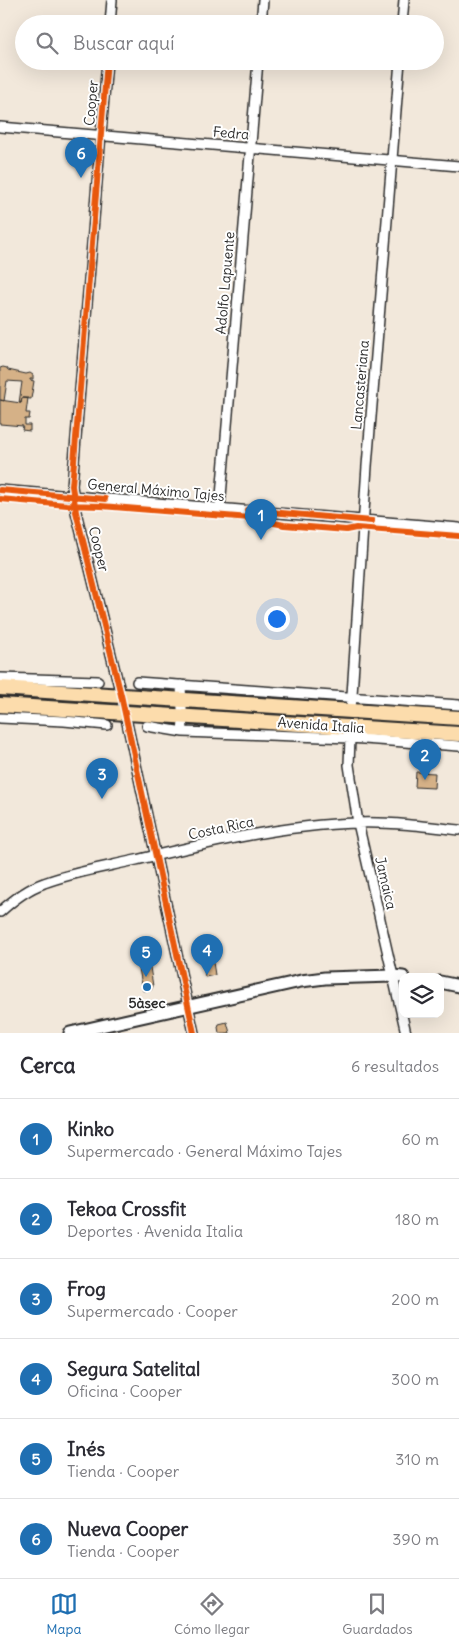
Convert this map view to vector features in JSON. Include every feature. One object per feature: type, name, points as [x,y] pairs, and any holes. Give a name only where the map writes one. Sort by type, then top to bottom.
[{"type":"main road","name":"Avenida Italia","points":[[0,688],[44,691],[67,686],[121,695],[162,691],[181,692],[214,702],[240,704],[351,704],[459,718]]},
{"type":"main road","points":[[125,713],[130,705],[161,704],[181,692]]},
{"type":"main road","points":[[56,711],[73,702],[115,704],[119,702],[121,695]]},
{"type":"main road","name":"Avenida Italia","points":[[0,705],[56,711],[183,716],[459,734]]},
{"type":"street","points":[[111,15],[112,0]]},
{"type":"street","points":[[262,15],[263,0]]},
{"type":"street","points":[[403,15],[404,0]]},
{"type":"street","name":"Cooper","points":[[106,70],[72,486],[121,695],[194,1033]]},
{"type":"street","name":"Adolfo Lapuente","points":[[220,508],[257,70]]},
{"type":"street","name":"Lancasteriana","points":[[351,704],[399,70]]},
{"type":"street","name":"Fedra","points":[[0,127],[459,166]]},
{"type":"street","name":"General Máximo Tajes","points":[[0,490],[459,528]]},
{"type":"street","name":"Avenida Italia","points":[[0,678],[67,686],[98,681]]},
{"type":"street","name":"Avenida Italia","points":[[137,682],[162,691]]},
{"type":"street","points":[[214,687],[214,702]]},
{"type":"street","name":"Avenida Italia","points":[[181,692],[214,687],[351,704],[459,705]]},
{"type":"street","points":[[240,689],[240,704]]},
{"type":"street","points":[[44,691],[56,711]]},
{"type":"street","points":[[181,692],[183,732]]},
{"type":"street","name":"Avenida Italia","points":[[0,718],[56,711],[107,725]]},
{"type":"street","name":"Avenida Italia","points":[[147,726],[183,732],[350,738],[459,746]]},
{"type":"street","name":"Jamaica","points":[[350,738],[349,765],[358,822],[398,976],[406,1033]]},
{"type":"street","name":"Costa Rica","points":[[0,912],[24,892],[44,883],[250,835],[312,826],[358,822],[432,826],[459,830]]},
{"type":"street","points":[[70,1033],[280,985],[325,978],[398,976]]},
{"type":"street","points":[[444,983],[459,986]]},
{"type":"green space","points":[[186,706],[459,722],[459,730],[187,712]]},
{"type":"building","points":[[3,367],[8,370],[33,375],[33,379],[30,379],[34,381],[31,399],[22,398],[21,403],[19,403],[22,382],[7,381],[4,401],[0,400],[0,368]]},
{"type":"building","points":[[22,398],[28,398],[26,413],[30,413],[29,419],[25,419],[25,425],[30,425],[30,431],[22,430],[23,426],[0,424],[0,400],[21,403]]},
{"type":"building","points":[[416,772],[435,773],[434,788],[415,787]]},
{"type":"building","points":[[147,949],[153,986],[151,990],[143,991],[136,951]]},
{"type":"building","points":[[212,956],[215,975],[205,977],[202,958]]},
{"type":"building","points":[[227,1022],[230,1033],[219,1033],[219,1024]]},
{"type":"cycle path","points":[[106,70],[72,486],[76,512],[121,695],[194,1033]]},
{"type":"cycle path","points":[[0,490],[105,499]]},
{"type":"cycle path","points":[[0,499],[250,518],[284,525],[346,530],[356,528],[459,536]]},
{"type":"cycle path","points":[[247,510],[372,521]]},
{"type":"place","name":"Nueva Cooper","points":[[81,178]]},
{"type":"place","name":"Kinko","points":[[261,540]]},
{"type":"place","name":"Tekoa Crossfit","points":[[425,780]]},
{"type":"place","name":"Frog","points":[[102,799]]},
{"type":"place","name":"Segura Satelital","points":[[207,975]]},
{"type":"place","name":"Inés","points":[[146,977]]},
{"type":"place","name":"5àsec","points":[[147,987]]}]
